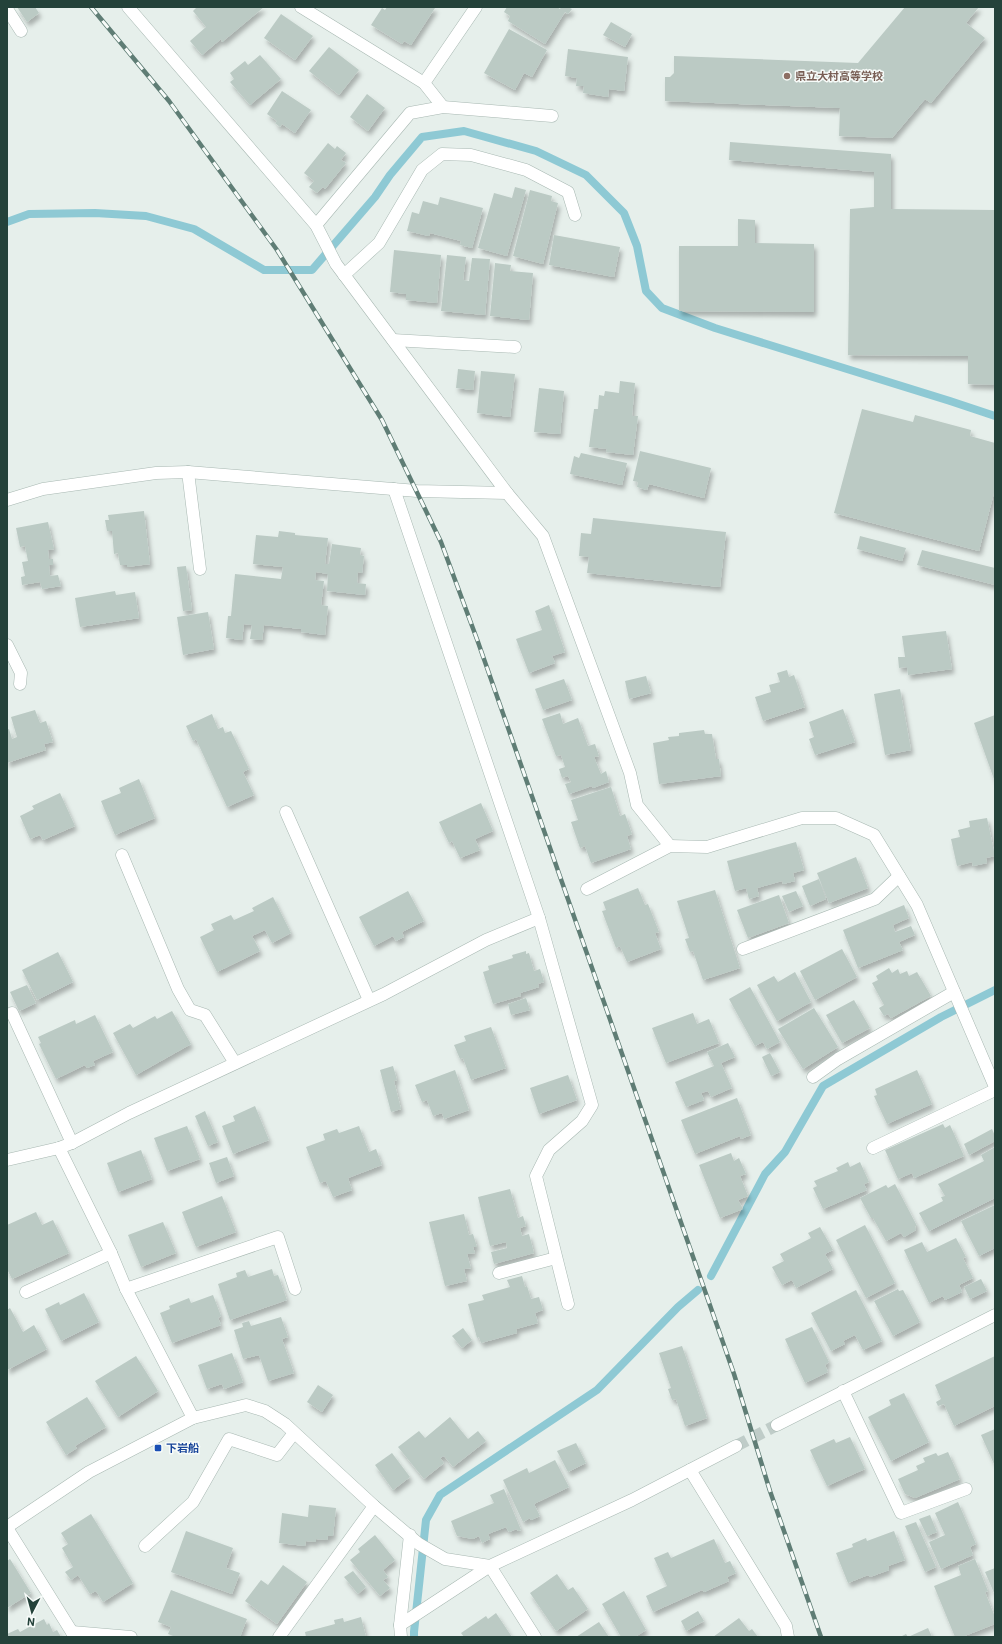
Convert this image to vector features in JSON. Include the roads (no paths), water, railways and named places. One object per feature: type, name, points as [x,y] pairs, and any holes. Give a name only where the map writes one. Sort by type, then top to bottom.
[{"type":"street","points":[[128,7],[316,225],[336,264],[344,275],[507,493],[543,536],[630,773],[637,805],[670,846]]},
{"type":"street","points":[[301,7],[424,83],[443,107]]},
{"type":"street","points":[[424,83],[476,7]]},
{"type":"street","points":[[7,9],[21,31]]},
{"type":"street","points":[[316,225],[410,113],[443,107],[552,116]]},
{"type":"street","points":[[344,275],[379,243],[422,170],[442,154],[471,155],[526,170],[568,192],[575,215]]},
{"type":"street","points":[[393,340],[515,347]]},
{"type":"street","points":[[7,500],[43,489],[156,473],[188,472],[394,489],[507,493]]},
{"type":"street","points":[[188,472],[200,569]]},
{"type":"street","points":[[394,489],[539,918],[592,1105],[582,1121],[549,1150],[536,1176],[568,1304]]},
{"type":"street","points":[[7,645],[21,673],[20,684]]},
{"type":"street","points":[[286,812],[370,1000]]},
{"type":"street","points":[[586,889],[670,846],[707,847],[802,818],[836,818],[874,835],[917,905],[995,1087]]},
{"type":"street","points":[[122,855],[178,989],[190,1010],[205,1015],[235,1063]]},
{"type":"street","points":[[743,949],[875,899],[900,876]]},
{"type":"street","points":[[7,1160],[72,1144],[129,1113],[370,1000],[486,940],[539,918]]},
{"type":"street","points":[[813,1076],[838,1059],[955,995]]},
{"type":"street","points":[[12,1014],[72,1144]]},
{"type":"street","points":[[873,1148],[995,1090]]},
{"type":"street","points":[[59,1148],[111,1253],[126,1289],[193,1418]]},
{"type":"street","points":[[126,1289],[278,1237],[294,1289]]},
{"type":"street","points":[[26,1292],[111,1253]]},
{"type":"street","points":[[499,1274],[556,1258]]},
{"type":"street","points":[[777,1425],[995,1315]]},
{"type":"street","points":[[843,1391],[901,1513],[966,1489]]},
{"type":"street","points":[[131,1637],[74,1635],[7,1527],[89,1472],[193,1418],[246,1405],[265,1411],[285,1424],[374,1506],[419,1544],[445,1559],[490,1566],[535,1637]]},
{"type":"street","points":[[145,1546],[193,1502],[229,1439],[277,1456],[294,1433]]},
{"type":"street","points":[[401,1629],[433,1603],[490,1566],[632,1500],[736,1446]]},
{"type":"street","points":[[690,1470],[786,1626],[788,1637]]},
{"type":"street","points":[[279,1637],[374,1506]]},
{"type":"street","points":[[401,1629],[410,1535]]},
{"type":"waterway","points":[[7,222],[29,214],[95,213],[146,216],[194,229],[264,270],[312,270],[375,197],[390,175],[422,137],[464,131],[536,151],[586,175],[624,213],[637,246],[646,291],[662,308],[715,328],[995,416]]},
{"type":"waterway","points":[[711,1276],[765,1174],[785,1152],[823,1086],[941,1017],[995,990]]},
{"type":"waterway","points":[[414,1637],[426,1520],[440,1495],[597,1390],[678,1307],[698,1290]]},
{"type":"tunnel","points":[[736,1446],[777,1425]]},
{"type":"railway","points":[[91,7],[169,101],[277,250],[382,420],[441,542],[478,642],[734,1374],[770,1491],[821,1637]]},
{"type":"place","name":"県立大村高等学校","points":[[787,76]]},
{"type":"place","name":"下岩船","points":[[158,1448]]}]
